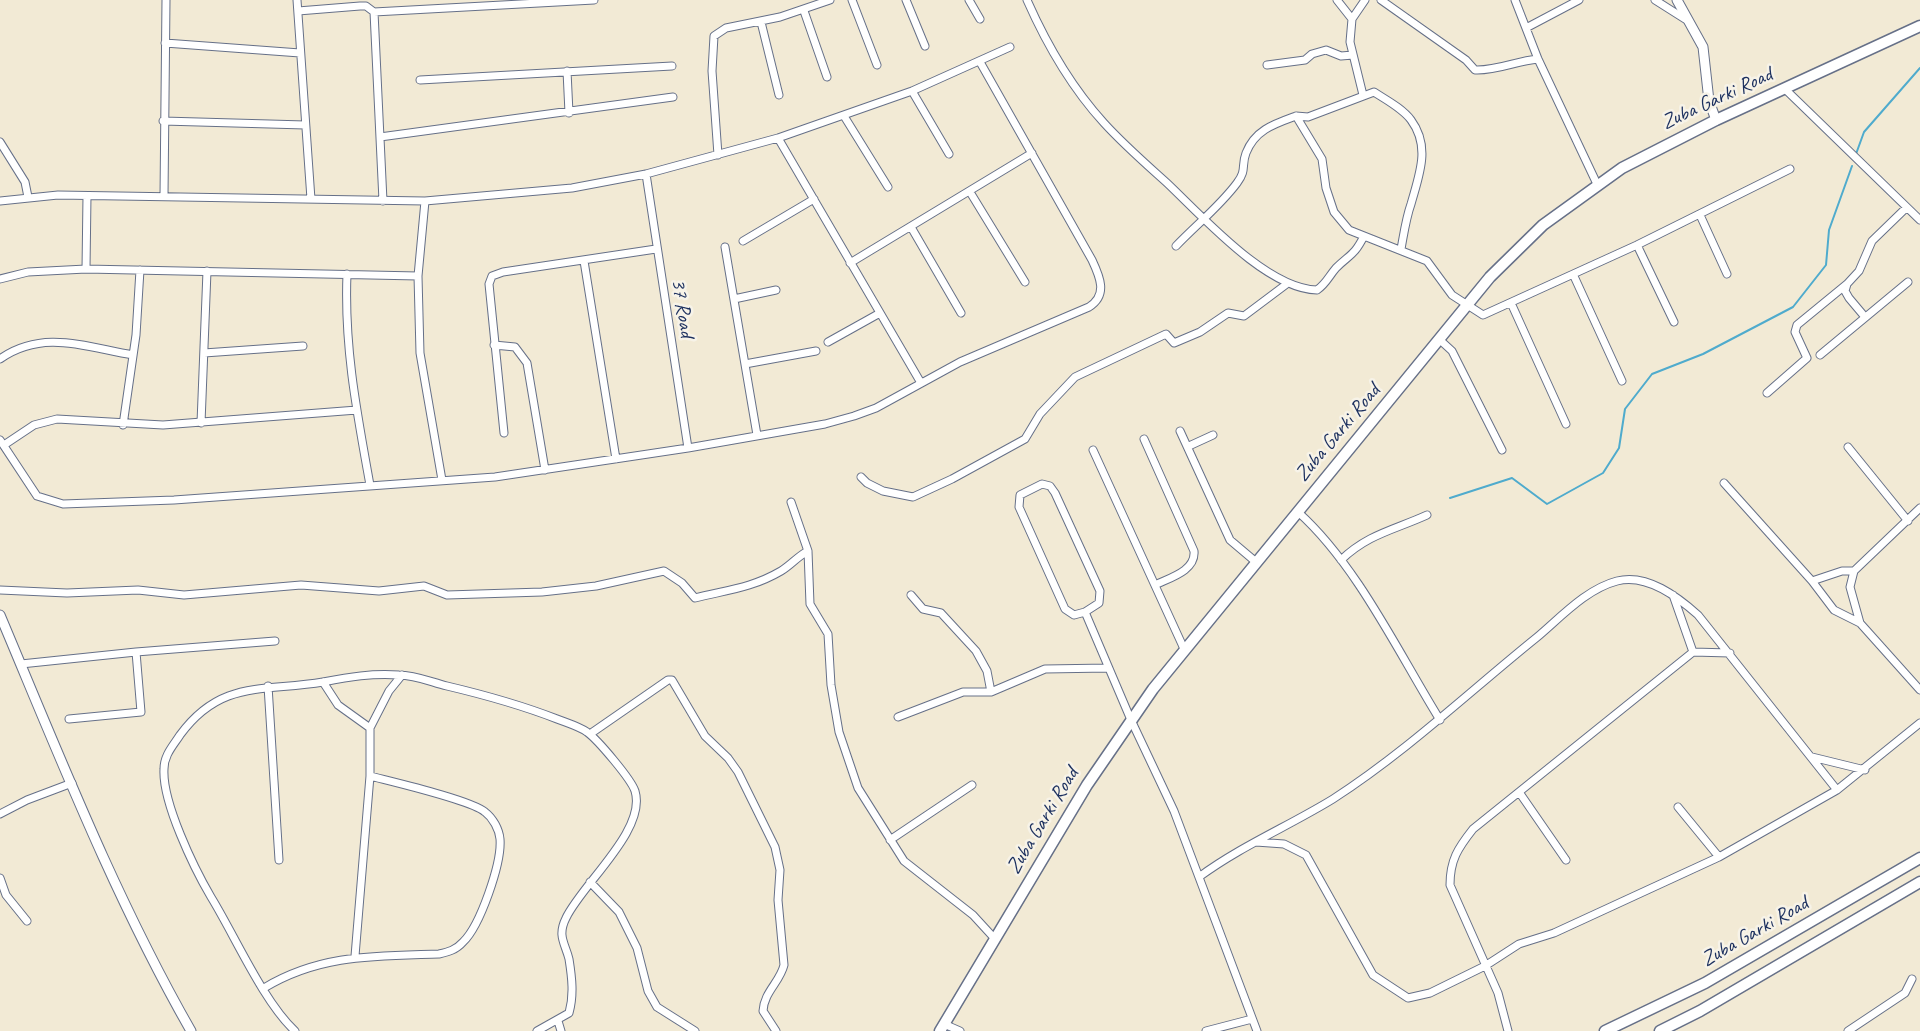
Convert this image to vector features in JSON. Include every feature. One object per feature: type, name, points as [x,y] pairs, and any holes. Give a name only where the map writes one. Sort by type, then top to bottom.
[{"type":"main road","name":"Zuba Garki Road","points":[[942,1027],[1087,784],[1131,720],[1256,562],[1490,277],[1543,225],[1597,184],[1658,148],[1920,26]]},
{"type":"main road","name":"Zuba Garki Road","points":[[1605,1031],[1705,983],[1920,858]]},
{"type":"main road","name":"Zuba Garki Road","points":[[1660,1031],[1700,1011],[1920,882]]},
{"type":"street","points":[[164,196],[166,0]]},
{"type":"street","points":[[297,0],[311,199]]},
{"type":"street","points":[[298,11],[366,6],[374,12],[594,0]]},
{"type":"street","points":[[718,155],[712,71],[714,36],[726,28],[804,11],[830,0]]},
{"type":"street","points":[[852,0],[878,65]]},
{"type":"street","points":[[906,0],[925,46]]},
{"type":"street","points":[[969,0],[980,19]]},
{"type":"street","points":[[1027,0],[1054,53],[1104,123],[1230,244],[1288,283],[1317,290],[1331,278],[1335,270],[1354,255],[1364,236]]},
{"type":"street","points":[[1336,0],[1352,19]]},
{"type":"street","points":[[1363,94],[1350,42],[1352,19],[1365,0]]},
{"type":"street","points":[[1381,0],[1466,60],[1475,70],[1491,71],[1515,61],[1538,59]]},
{"type":"street","points":[[1515,0],[1538,59],[1597,184]]},
{"type":"street","points":[[1526,28],[1579,0]]},
{"type":"street","points":[[1654,0],[1685,19]]},
{"type":"street","points":[[1677,0],[1685,19],[1703,47],[1709,101],[1716,120]]},
{"type":"street","points":[[804,11],[827,77]]},
{"type":"street","points":[[374,12],[383,201]]},
{"type":"street","points":[[761,22],[779,95]]},
{"type":"street","points":[[165,43],[300,53]]},
{"type":"street","points":[[0,201],[28,197],[164,196],[424,201],[564,189],[646,174],[778,138],[912,91],[1010,47]]},
{"type":"street","points":[[1267,65],[1305,60],[1312,54],[1326,50],[1341,56],[1353,55]]},
{"type":"street","points":[[357,410],[201,423],[123,425],[46,421],[34,424],[2,443],[37,496],[63,504],[174,500],[545,470],[757,435],[854,416],[960,362],[1089,307],[1100,298],[1102,288],[1092,260],[980,62]]},
{"type":"street","points":[[420,80],[672,66]]},
{"type":"street","points":[[567,71],[569,113]]},
{"type":"street","points":[[1785,88],[1920,220]]},
{"type":"street","points":[[912,91],[949,154]]},
{"type":"street","points":[[1176,246],[1236,185],[1245,172],[1246,154],[1254,137],[1270,126],[1296,116],[1308,117],[1346,104],[1363,94],[1374,92],[1411,120],[1420,139],[1423,166],[1405,224],[1401,249]]},
{"type":"street","points":[[380,137],[673,98]]},
{"type":"street","points":[[844,116],[888,187]]},
{"type":"street","points":[[1296,116],[1322,159],[1326,188],[1334,212],[1349,230],[1427,261],[1444,287],[1466,307],[1483,315],[1637,245],[1790,169]]},
{"type":"street","points":[[163,121],[305,125]]},
{"type":"street","points":[[778,138],[921,383]]},
{"type":"street","points":[[0,142],[25,182],[28,197]]},
{"type":"street","points":[[850,263],[1032,153]]},
{"type":"street","name":"37 Road","points":[[646,174],[688,447]]},
{"type":"street","points":[[970,192],[1025,282]]},
{"type":"street","points":[[86,269],[87,196]]},
{"type":"street","points":[[743,242],[814,199]]},
{"type":"street","points":[[424,201],[418,276],[420,353],[442,480]]},
{"type":"street","points":[[1767,393],[1807,358],[1795,332],[1797,325],[1859,271],[1872,242],[1906,208]]},
{"type":"street","points":[[1700,215],[1727,274]]},
{"type":"street","points":[[911,227],[961,313]]},
{"type":"street","points":[[1637,245],[1674,322]]},
{"type":"street","points":[[725,247],[757,435]]},
{"type":"street","points":[[504,433],[489,284],[492,276],[503,272],[656,249]]},
{"type":"street","points":[[584,261],[616,459]]},
{"type":"street","points":[[0,279],[28,272],[86,269],[418,276]]},
{"type":"street","points":[[123,425],[133,355],[140,270]]},
{"type":"street","points":[[201,423],[207,272]]},
{"type":"street","points":[[347,274],[346,340],[370,485]]},
{"type":"street","points":[[1573,274],[1622,381]]},
{"type":"street","points":[[1820,355],[1908,282]]},
{"type":"street","points":[[861,477],[867,483],[883,491],[913,497],[952,479],[1025,439],[1040,414],[1075,377],[1166,334],[1174,344],[1200,332],[1228,313],[1244,316],[1288,283]]},
{"type":"street","points":[[1846,284],[1845,291],[1849,298],[1865,317]]},
{"type":"street","points":[[734,299],[776,290]]},
{"type":"street","points":[[1511,303],[1566,424]]},
{"type":"street","points":[[828,342],[880,313]]},
{"type":"street","points":[[1440,340],[1452,351],[1502,450]]},
{"type":"street","points":[[0,359],[14,349],[44,342],[58,342],[133,355]]},
{"type":"street","points":[[204,353],[303,345]]},
{"type":"street","points":[[494,345],[515,347],[521,351],[527,363],[545,470]]},
{"type":"street","points":[[745,364],[816,351]]},
{"type":"street","points":[[1180,431],[1189,446],[1230,540],[1256,562]]},
{"type":"street","points":[[1189,446],[1213,435]]},
{"type":"street","points":[[1144,438],[1194,551],[1195,558],[1191,565],[1155,585]]},
{"type":"street","points":[[1848,447],[1908,521]]},
{"type":"street","points":[[1093,450],[1185,651]]},
{"type":"street","points":[[1724,483],[1812,581],[1834,610],[1860,623],[1920,690]]},
{"type":"street","points":[[1042,484],[1050,486],[1055,493],[1100,591],[1099,603],[1085,612],[1074,615],[1065,609],[1019,507],[1020,495],[1042,484]]},
{"type":"street","points":[[791,502],[808,550],[810,604],[828,634],[831,686],[844,749],[858,788],[904,861],[973,915],[994,939]]},
{"type":"street","points":[[1860,623],[1850,587],[1854,571],[1920,508]]},
{"type":"street","points":[[1298,512],[1341,560],[1440,720]]},
{"type":"street","points":[[1341,560],[1371,536],[1427,515]]},
{"type":"street","points":[[0,590],[57,593],[138,590],[184,595],[301,585],[379,591],[424,586],[447,595],[553,591],[596,586],[664,571],[682,583],[695,598],[737,591],[757,583],[784,570],[795,558],[808,550]]},
{"type":"street","points":[[1812,581],[1842,571],[1854,571]]},
{"type":"street","points":[[1199,877],[1220,861],[1333,798],[1440,720],[1514,655],[1605,585],[1621,580],[1636,580],[1673,594],[1698,615],[1837,790]]},
{"type":"street","points":[[1673,594],[1693,652]]},
{"type":"street","points":[[911,595],[923,609],[940,613],[976,651],[987,671],[991,692]]},
{"type":"street","points":[[1085,612],[1131,720],[1174,811],[1257,1031]]},
{"type":"street","points":[[0,615],[124,904],[161,978],[191,1031]]},
{"type":"street","points":[[21,664],[275,641]]},
{"type":"street","points":[[69,719],[141,712],[135,652]]},
{"type":"street","points":[[1508,1031],[1498,993],[1450,885],[1450,867],[1455,851],[1473,830],[1693,652],[1730,653]]},
{"type":"street","points":[[898,717],[963,692],[991,692],[1045,669],[1108,668]]},
{"type":"street","points":[[355,956],[370,776],[370,728],[389,691],[402,675]]},
{"type":"street","points":[[295,1031],[272,1005],[201,879],[170,804],[164,768],[168,753],[185,728],[202,712],[222,698],[243,690],[323,682],[346,676],[402,675],[526,706],[590,734],[630,782],[638,804],[624,837],[590,882],[562,926],[562,944],[568,956],[573,1000],[568,1013],[558,1021],[537,1031]]},
{"type":"street","points":[[590,734],[668,680],[672,681],[705,736],[728,758],[738,772],[775,847],[780,870],[778,900],[784,965],[782,973],[768,993],[763,1011],[776,1031]]},
{"type":"street","points":[[323,682],[338,705],[370,728]]},
{"type":"street","points":[[268,686],[279,860]]},
{"type":"street","points":[[1256,842],[1284,844],[1306,855],[1373,975],[1402,995],[1417,997],[1485,966],[1519,944],[1554,933],[1719,857],[1837,790],[1865,770],[1920,723]]},
{"type":"street","points":[[1812,758],[1865,770]]},
{"type":"street","points":[[264,988],[287,974],[355,956],[439,954],[452,951],[462,944],[479,922],[488,899],[500,841],[496,825],[479,807],[370,776]]},
{"type":"street","points":[[0,814],[72,783]]},
{"type":"street","points":[[890,840],[972,785]]},
{"type":"street","points":[[1519,792],[1566,860]]},
{"type":"street","points":[[1678,807],[1719,857]]},
{"type":"street","points":[[0,878],[3,898],[27,921]]},
{"type":"street","points":[[590,882],[620,912],[637,948],[648,991],[657,1007],[695,1031]]},
{"type":"street","points":[[1848,1031],[1905,993],[1912,979]]},
{"type":"street","points":[[1206,1031],[1252,1019]]},
{"type":"street","points":[[558,1021],[561,1031]]},
{"type":"street","points":[[942,1027],[960,1031]]},
{"type":"waterway","points":[[1856,154],[1864,132],[1920,68]]},
{"type":"waterway","points":[[1450,498],[1512,478],[1547,504],[1603,473],[1619,448],[1625,409],[1652,374],[1703,354],[1793,307],[1826,265],[1829,230],[1852,166]]}]
